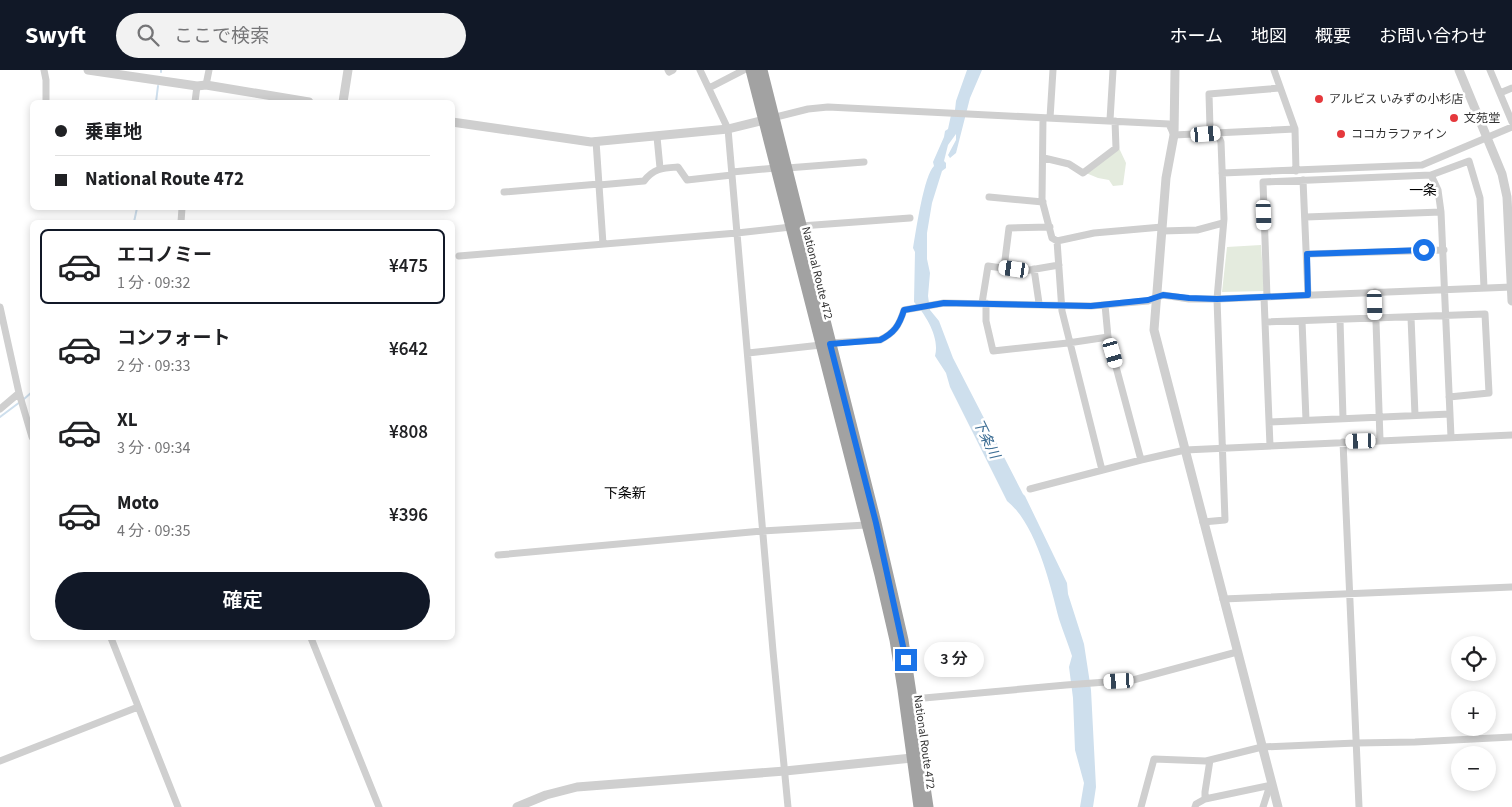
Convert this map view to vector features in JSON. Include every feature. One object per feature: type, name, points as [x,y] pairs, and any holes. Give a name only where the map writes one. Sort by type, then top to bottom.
[{"type":"highway","name":"National Route 472","points":[[752,70],[769,119],[825,344],[866,525],[895,640],[919,807]]},
{"type":"highway","name":"National Route 472","points":[[762,70],[769,119]]},
{"type":"highway","name":"National Route 472","points":[[825,344],[876,523],[903,640],[928,807]]},
{"type":"street","points":[[44,70],[46,100]]},
{"type":"street","points":[[88,70],[296,100]]},
{"type":"street","points":[[196,100],[209,70]]},
{"type":"street","points":[[343,100],[348,70]]},
{"type":"street","points":[[668,70],[669,72],[673,70]]},
{"type":"street","points":[[700,70],[728,129],[762,531],[788,807]]},
{"type":"street","points":[[709,88],[744,70]]},
{"type":"street","points":[[1053,70],[1047,118],[1043,202],[1052,238],[1057,241],[1094,233],[1162,229],[1197,230],[1223,223]]},
{"type":"street","points":[[1044,158],[1069,164],[1083,173],[1116,148],[1113,120],[1113,70]]},
{"type":"street","points":[[1175,70],[1174,135],[1166,178],[1154,330],[1278,807]]},
{"type":"street","points":[[1274,70],[1295,129],[1296,171]]},
{"type":"street","points":[[1459,70],[1502,174],[1507,197],[1512,301]]},
{"type":"street","points":[[1490,70],[1512,122]]},
{"type":"street","points":[[1203,522],[1225,520],[1224,448],[1217,299],[1223,223],[1221,142],[1217,133],[1210,128],[1209,94],[1280,88]]},
{"type":"street","points":[[1500,93],[1512,88]]},
{"type":"street","points":[[455,122],[596,142],[728,129],[808,109],[828,107],[1169,124],[1174,135]]},
{"type":"street","points":[[1222,173],[1422,165],[1512,127]]},
{"type":"street","points":[[1174,135],[1295,129]]},
{"type":"street","points":[[657,137],[660,168]]},
{"type":"street","points":[[596,142],[603,244]]},
{"type":"street","points":[[1270,446],[1265,322],[1263,182],[1431,175],[1470,161],[1480,198],[1484,288]]},
{"type":"street","points":[[504,192],[644,181],[650,174],[660,168],[678,167],[687,180],[781,168],[864,162]]},
{"type":"street","points":[[1431,175],[1438,190],[1444,250],[1451,437]]},
{"type":"street","points":[[1303,180],[1308,295]]},
{"type":"street","points":[[989,197],[1043,202]]},
{"type":"street","points":[[1306,217],[1441,212]]},
{"type":"street","points":[[459,256],[910,218]]},
{"type":"street","points":[[1004,268],[1009,228],[1050,227]]},
{"type":"street","points":[[1057,241],[1062,306],[1068,343],[1102,470]]},
{"type":"street","points":[[1307,254],[1444,250]]},
{"type":"street","points":[[1059,265],[1024,271],[988,266],[984,303],[993,351],[1108,337]]},
{"type":"street","points":[[1034,269],[1039,303]]},
{"type":"street","points":[[748,353],[880,340],[887,337],[900,325],[904,310],[940,303],[1039,303],[1062,306],[1105,305],[1148,300],[1163,295],[1217,299],[1512,287]]},
{"type":"street","points":[[1375,292],[1380,440]]},
{"type":"street","points":[[1105,305],[1108,337],[1141,460]]},
{"type":"street","points":[[0,307],[19,393],[30,430]]},
{"type":"street","points":[[1265,322],[1485,314],[1489,393],[1449,397]]},
{"type":"street","points":[[1411,317],[1415,415]]},
{"type":"street","points":[[1340,320],[1343,418]]},
{"type":"street","points":[[1302,321],[1306,420]]},
{"type":"street","points":[[0,409],[19,393]]},
{"type":"street","points":[[1269,422],[1450,414]]},
{"type":"street","points":[[1030,489],[1185,450],[1512,434]]},
{"type":"street","points":[[1343,442],[1358,807]]},
{"type":"street","points":[[498,555],[762,531],[866,525]]},
{"type":"street","points":[[1223,599],[1512,587]]},
{"type":"street","points":[[112,640],[178,807]]},
{"type":"street","points":[[312,640],[379,807]]},
{"type":"street","points":[[913,699],[1133,680],[1237,652]]},
{"type":"street","points":[[0,761],[138,707]]},
{"type":"street","points":[[1141,807],[1154,759],[1210,760],[1262,747],[1512,737]]},
{"type":"street","points":[[517,807],[546,795],[576,787],[785,771],[912,758]]},
{"type":"street","points":[[1205,799],[1210,760]]},
{"type":"street","points":[[1196,807],[1196,804],[1205,799],[1271,785]]},
{"type":"street","points":[[1263,807],[1271,785]]},
{"type":"shaded area","points":[[1119,148],[1126,163],[1123,185],[1113,186],[1109,180],[1086,173]]},
{"type":"shaded area","points":[[1261,245],[1264,291],[1222,292],[1227,247]]},
{"type":"water","name":"下条川","points":[[967,70],[982,70],[970,98],[956,153],[950,158],[948,155],[956,140],[956,134],[948,145],[944,161],[946,168],[942,171],[932,203],[927,233],[930,310],[939,321],[953,358],[1025,496],[1067,583],[1068,594],[1084,644],[1091,690],[1096,787],[1093,807],[1080,807],[1084,783],[1075,750],[1073,698],[1069,667],[1072,656],[1034,539],[1017,511],[1007,501],[950,387],[946,373],[935,356],[936,342],[931,327],[914,302],[915,252],[913,248],[921,204],[930,171],[934,166],[933,162],[945,131],[948,129]]},
{"type":"waterway","points":[[156,100],[158,86]]},
{"type":"waterway","points":[[134,220],[137,210]]},
{"type":"waterway","points":[[24,399],[30,394]]},
{"type":"waterway","points":[[0,417],[20,402]]},
{"type":"place","name":"アルビス いみずの小杉店","points":[[1319,99]]},
{"type":"place","name":"文苑堂","points":[[1454,118]]},
{"type":"place","name":"ココカラファイン","points":[[1341,134]]},
{"type":"district","name":"一条","points":[[1423,191]]},
{"type":"district","name":"下条新","points":[[625,494]]},
{"type":"route","points":[[906,660],[876,523],[830,344],[880,340],[887,337],[900,325],[904,310],[940,303],[1039,303],[1062,306],[1091,306],[1148,300],[1163,295],[1217,299],[1308,295],[1307,254],[1424,250]]}]
